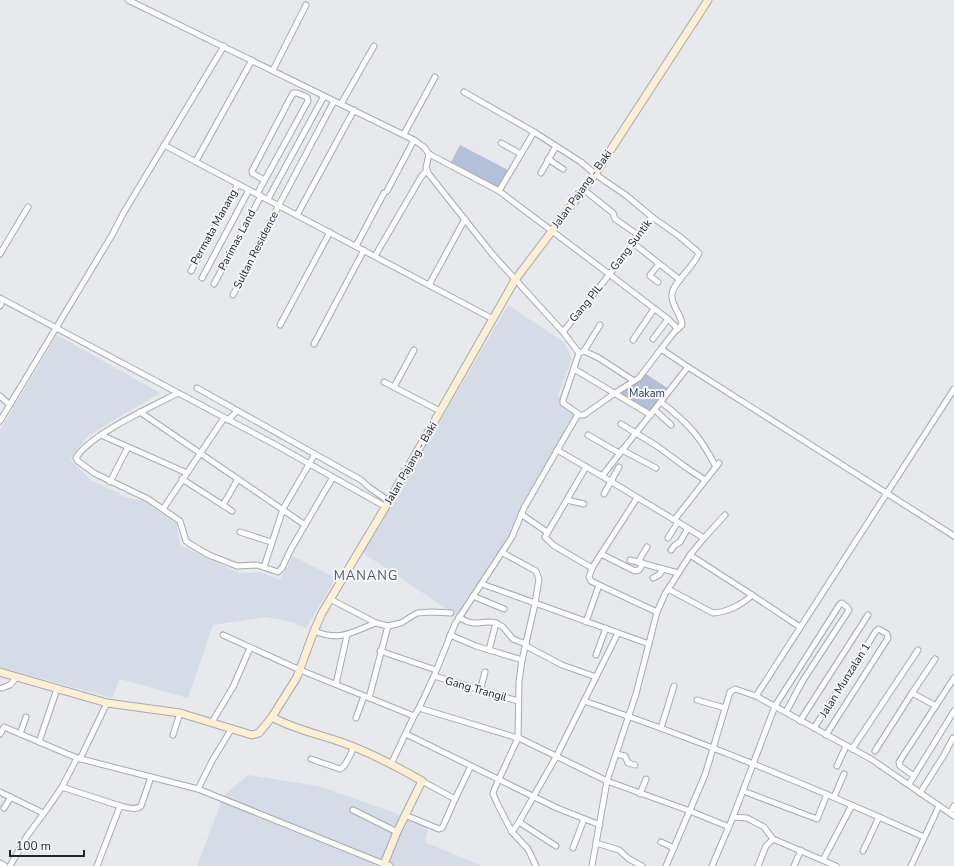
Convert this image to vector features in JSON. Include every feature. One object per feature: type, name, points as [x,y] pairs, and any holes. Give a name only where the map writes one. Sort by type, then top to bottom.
[{"type":"main road","name":"Jalan Pajang - Baki","points":[[232,728],[247,734],[255,735],[272,717],[295,682],[314,631],[330,599],[387,504],[516,280],[596,172],[708,0]]},
{"type":"main road","points":[[0,672],[107,703],[180,712],[232,728]]},
{"type":"main road","points":[[272,717],[297,728],[354,747],[391,764],[422,781],[397,832],[386,865]]},
{"type":"street","points":[[128,0],[404,134],[424,146],[429,154],[499,191],[610,274],[668,319],[678,329]]},
{"type":"street","points":[[273,70],[306,6]]},
{"type":"street","points":[[0,422],[224,46]]},
{"type":"street","points":[[341,104],[374,46]]},
{"type":"street","points":[[196,162],[252,60]]},
{"type":"street","points":[[404,134],[435,77]]},
{"type":"street","points":[[464,92],[534,132],[596,172],[699,252],[698,257],[674,288],[672,295],[672,299],[682,320],[682,325],[643,373],[634,381],[614,393],[584,415],[578,414],[562,402],[581,352],[600,326]]},
{"type":"street","name":"Parimas Land","points":[[214,284],[259,195],[264,180],[308,101],[307,97],[293,93],[252,171],[252,173],[264,180]]},
{"type":"street","points":[[268,200],[324,96]]},
{"type":"street","name":"Sultan Residence","points":[[233,295],[334,100]]},
{"type":"street","points":[[297,215],[354,110]]},
{"type":"street","points":[[499,191],[534,132]]},
{"type":"street","points":[[356,246],[414,140]]},
{"type":"street","points":[[501,143],[521,154]]},
{"type":"street","points":[[164,145],[493,319]]},
{"type":"street","points":[[541,173],[556,146]]},
{"type":"street","points":[[375,256],[421,177],[427,170],[429,154]]},
{"type":"street","points":[[548,159],[562,169]]},
{"type":"street","points":[[427,170],[465,219],[516,280],[581,352],[599,358],[634,381]]},
{"type":"street","name":"Permata Manang","points":[[191,271],[238,184]]},
{"type":"street","points":[[583,189],[612,213],[615,219],[638,235]]},
{"type":"street","points":[[202,278],[250,190]]},
{"type":"street","points":[[0,254],[28,207]]},
{"type":"street","name":"Gang Suntik","points":[[610,274],[652,217]]},
{"type":"street","points":[[429,285],[465,219]]},
{"type":"street","points":[[280,325],[330,232]]},
{"type":"street","points":[[633,243],[680,280]]},
{"type":"street","points":[[314,344],[364,250]]},
{"type":"street","points":[[658,282],[650,275],[659,264]]},
{"type":"street","name":"Gang PIL","points":[[563,332],[610,274]]},
{"type":"street","points":[[0,298],[333,477],[387,504]]},
{"type":"street","points":[[633,340],[654,309]]},
{"type":"street","points":[[653,339],[668,319]]},
{"type":"street","points":[[661,349],[954,536]]},
{"type":"street","points":[[394,387],[414,350]]},
{"type":"street","points":[[602,476],[688,367]]},
{"type":"street","points":[[574,369],[651,415]]},
{"type":"street","points":[[384,382],[440,411]]},
{"type":"street","points":[[197,388],[361,480],[387,504]]},
{"type":"street","points":[[756,696],[954,389]]},
{"type":"street","points":[[178,393],[140,412],[101,435],[89,444],[76,458],[94,473],[148,499],[180,521],[184,536],[190,544],[209,555],[237,566],[257,565],[278,572],[282,568],[333,477]]},
{"type":"street","points":[[0,396],[10,405]]},
{"type":"street","points":[[661,402],[687,423],[703,443],[717,465],[704,480],[676,520],[668,538]]},
{"type":"street","points":[[655,410],[671,425]]},
{"type":"street","points":[[163,509],[200,453],[226,419],[237,411]]},
{"type":"street","points":[[140,412],[305,525]]},
{"type":"street","points":[[391,764],[434,676],[450,635],[459,617],[503,553],[515,532],[521,514],[578,414]]},
{"type":"street","points":[[621,424],[657,446],[704,480]]},
{"type":"street","points":[[101,435],[187,472]]},
{"type":"street","points":[[588,435],[620,452],[656,468]]},
{"type":"street","points":[[110,482],[128,447]]},
{"type":"street","points":[[557,450],[704,538]]},
{"type":"street","points":[[264,567],[283,509],[314,454]]},
{"type":"street","points":[[586,467],[545,537],[549,542],[592,568]]},
{"type":"street","points":[[604,494],[619,467]]},
{"type":"street","points":[[182,479],[232,510]]},
{"type":"street","points":[[223,505],[238,479]]},
{"type":"street","points":[[637,498],[592,568],[589,578],[591,581],[657,612]]},
{"type":"street","points":[[567,500],[584,504]]},
{"type":"street","points":[[521,514],[547,532]]},
{"type":"street","points":[[592,866],[607,781],[636,694],[657,612],[668,589],[678,573],[704,538],[726,514]]},
{"type":"street","points":[[671,550],[673,546],[680,542],[688,528]]},
{"type":"street","points":[[240,532],[271,542]]},
{"type":"street","points":[[601,554],[635,571],[639,570],[646,547]]},
{"type":"street","points":[[503,553],[536,571],[539,579],[528,646],[522,660],[518,701],[519,738],[493,794],[512,832],[528,849],[536,866]]},
{"type":"street","points":[[690,556],[800,627]]},
{"type":"street","points":[[630,560],[678,573]]},
{"type":"street","points":[[653,578],[659,576],[663,569]]},
{"type":"street","points":[[482,584],[649,644]]},
{"type":"street","points":[[586,622],[599,585]]},
{"type":"street","points":[[668,589],[713,613],[735,607],[746,601],[752,595]]},
{"type":"street","points":[[473,596],[504,609]]},
{"type":"street","points":[[330,599],[376,623],[388,626],[401,624],[417,613],[451,613]]},
{"type":"street","points":[[712,866],[734,817],[743,791],[755,764],[775,706],[842,603],[850,610],[802,682],[786,712]]},
{"type":"street","points":[[800,720],[868,615]]},
{"type":"street","points":[[459,617],[474,624],[491,622],[496,623],[503,627],[513,639],[562,665],[596,677]]},
{"type":"street","points":[[314,631],[331,636],[347,635],[376,623]]},
{"type":"street","points":[[489,650],[496,623]]},
{"type":"street","points":[[356,718],[367,697],[388,626]]},
{"type":"street","points":[[596,655],[606,628]]},
{"type":"street","name":"Jalan Munzalan 1","points":[[814,728],[876,631],[879,629],[887,634],[888,638],[826,735]]},
{"type":"street","points":[[512,832],[556,757],[618,633]]},
{"type":"street","points":[[223,635],[300,670],[414,716]]},
{"type":"street","points":[[336,684],[347,635]]},
{"type":"street","points":[[450,635],[489,650],[522,660]]},
{"type":"street","points":[[212,722],[233,687],[250,648]]},
{"type":"street","points":[[852,749],[918,650]]},
{"type":"street","points":[[380,651],[436,670]]},
{"type":"street","points":[[875,752],[935,659]]},
{"type":"street","points":[[480,691],[485,672]]},
{"type":"street","name":"Gang Trangil","points":[[434,676],[480,691],[518,701]]},
{"type":"street","points":[[2,688],[10,685],[17,677]]},
{"type":"street","points":[[914,776],[900,766],[899,762],[954,678]]},
{"type":"street","points":[[661,728],[674,686]]},
{"type":"street","points":[[666,866],[690,811],[714,748],[730,692],[737,688],[775,706],[871,759],[952,814],[954,806]]},
{"type":"street","points":[[39,742],[58,689]]},
{"type":"street","points":[[912,693],[936,706]]},
{"type":"street","points":[[697,700],[726,708]]},
{"type":"street","points":[[584,701],[661,728],[755,764],[924,837]]},
{"type":"street","points":[[10,866],[27,836],[62,786],[107,703]]},
{"type":"street","points":[[419,708],[519,738],[607,781],[690,811],[729,827]]},
{"type":"street","points":[[173,734],[180,712]]},
{"type":"street","points":[[909,784],[954,712]]},
{"type":"street","points":[[20,734],[26,717]]},
{"type":"street","points":[[0,734],[2,727],[78,759],[198,789],[386,865]]},
{"type":"street","points":[[198,789],[212,761],[232,728]]},
{"type":"street","points":[[406,734],[533,796],[600,825]]},
{"type":"street","points":[[920,792],[953,738]]},
{"type":"street","points":[[837,766],[846,746]]},
{"type":"street","points":[[311,759],[340,769],[346,764],[354,747]]},
{"type":"street","points":[[616,754],[625,756],[628,763],[635,765]]},
{"type":"street","points":[[405,815],[439,829],[442,828],[471,766]]},
{"type":"street","points":[[834,797],[844,774]]},
{"type":"street","points":[[62,786],[120,806],[134,809],[141,806],[151,777]]},
{"type":"street","points":[[640,794],[646,779]]},
{"type":"street","points":[[422,781],[455,799]]},
{"type":"street","points":[[743,791],[817,819],[827,794]]},
{"type":"street","points":[[0,792],[43,813]]},
{"type":"street","points":[[4,808],[11,797]]},
{"type":"street","points":[[823,860],[852,805]]},
{"type":"street","points":[[97,866],[120,806]]},
{"type":"street","points":[[911,866],[939,806]]},
{"type":"street","points":[[353,810],[397,832]]},
{"type":"street","points":[[734,817],[747,818],[759,823],[773,839],[801,850],[834,866]]},
{"type":"street","points":[[863,851],[879,817]]},
{"type":"street","points":[[574,848],[584,819]]},
{"type":"street","points":[[519,822],[556,846]]},
{"type":"street","points":[[758,866],[766,846],[773,839]]},
{"type":"street","points":[[661,842],[674,848]]},
{"type":"street","points":[[596,843],[619,850],[629,859],[642,866]]},
{"type":"street","points":[[794,866],[801,850]]},
{"type":"street","points":[[0,863],[5,866]]},
{"type":"shaded area","points":[[508,305],[564,342],[572,359],[558,395],[580,415],[495,564],[459,617],[363,553]]},
{"type":"shaded area","points":[[57,335],[160,393],[89,435],[70,459],[91,480],[128,498],[144,501],[177,524],[180,545],[239,573],[260,572],[280,580],[293,556],[336,578],[306,628],[291,622],[266,617],[213,625],[188,698],[120,679],[112,698],[0,667],[0,430]]},
{"type":"shaded area","points":[[248,775],[319,786],[429,825],[425,842],[482,866],[197,866],[224,795]]},
{"type":"green space","points":[[460,145],[508,170],[498,188],[450,164]]},
{"type":"green space","name":"Makam","points":[[646,374],[669,389],[650,413],[619,393]]},
{"type":"district","name":"MANANG","points":[[366,576]]}]
